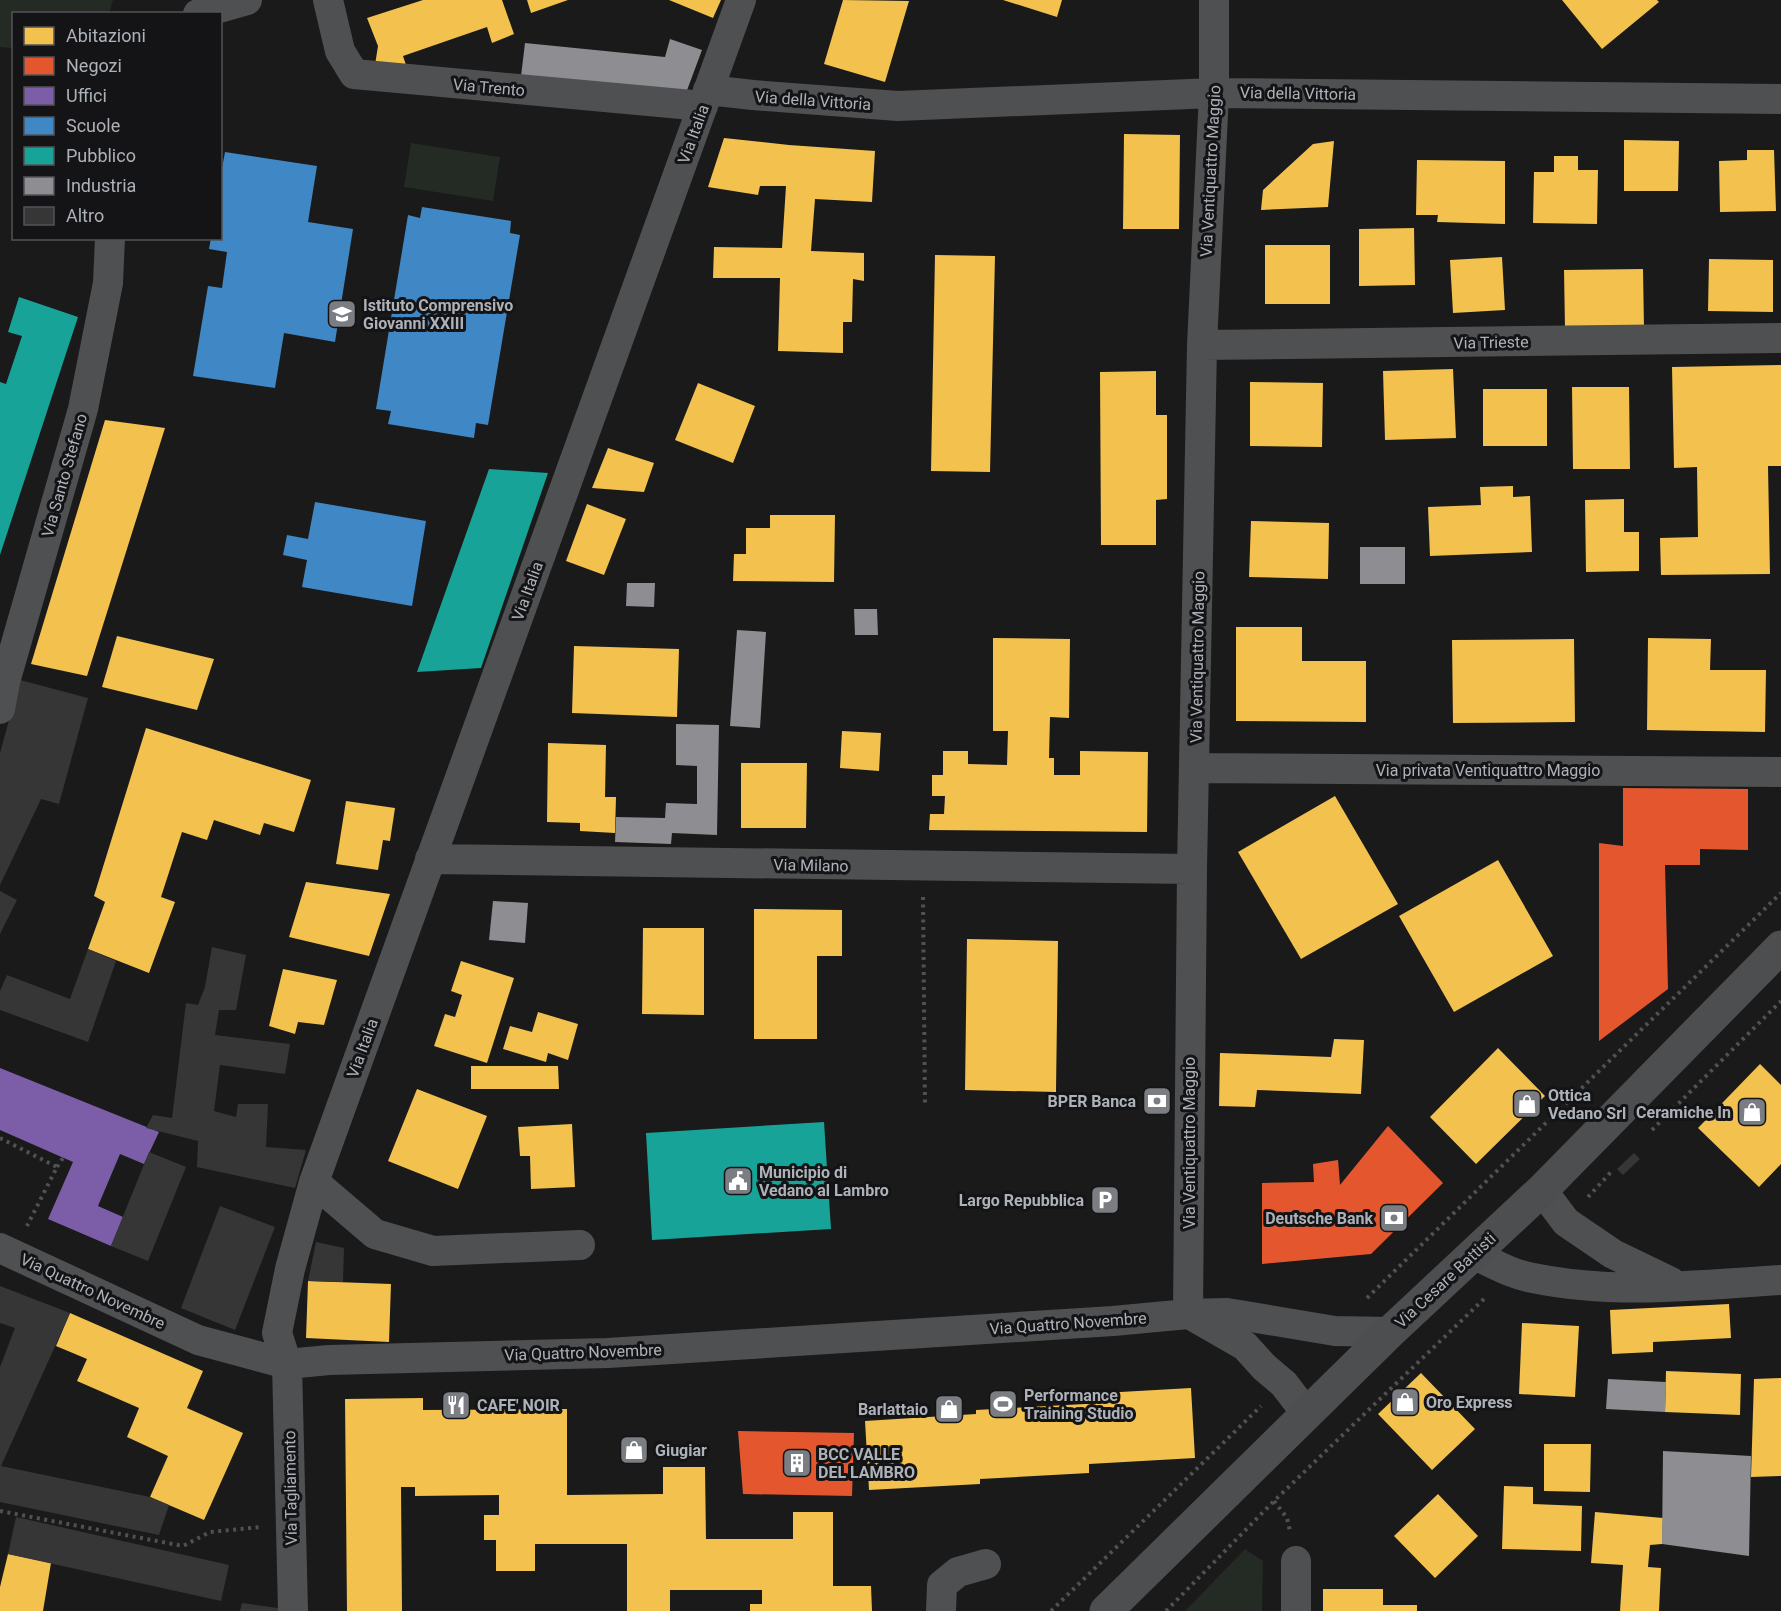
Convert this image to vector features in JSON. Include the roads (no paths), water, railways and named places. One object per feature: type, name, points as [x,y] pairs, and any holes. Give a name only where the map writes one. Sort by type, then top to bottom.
[{"type":"main road","name":"Via Cesare Battisti","points":[[1106,1611],[1390,1332],[1542,1190],[1781,947]]},
{"type":"street","points":[[208,11],[247,0]]},
{"type":"street","name":"Via Trento","points":[[328,0],[340,51],[354,74],[706,98]]},
{"type":"street","name":"Via Italia","points":[[287,1364],[278,1332],[290,1269],[314,1182],[741,0]]},
{"type":"street","name":"Via Ventiquattro Maggio","points":[[1188,1314],[1192,869],[1202,345],[1214,93],[1214,0]]},
{"type":"street","name":"Via della Vittoria","points":[[706,98],[753,95],[898,106],[1214,93],[1781,99]]},
{"type":"street","name":"Via Santo Stefano","points":[[0,709],[8,670],[83,410],[108,283],[110,240]]},
{"type":"street","name":"Via Trieste","points":[[1202,345],[1781,339]]},
{"type":"street","name":"Via privata Ventiquattro Maggio","points":[[1195,768],[1781,772]]},
{"type":"street","name":"Via Milano","points":[[430,859],[1192,869]]},
{"type":"street","points":[[314,1182],[375,1234],[434,1251],[580,1245]]},
{"type":"street","points":[[1542,1190],[1566,1222],[1613,1254],[1680,1286]]},
{"type":"street","name":"Via Quattro Novembre","points":[[6,1251],[198,1340],[287,1364],[340,1360],[608,1353],[1113,1321],[1188,1314],[1227,1313],[1335,1330],[1390,1332]]},
{"type":"street","points":[[1473,1254],[1512,1272],[1532,1278],[1596,1287],[1680,1286],[1781,1280]]},
{"type":"street","points":[[1188,1314],[1245,1346],[1284,1384],[1306,1414]]},
{"type":"street","name":"Via Tagliamento","points":[[287,1364],[293,1611]]},
{"type":"street","points":[[1296,1561],[1296,1611]]},
{"type":"street","points":[[941,1611],[942,1585],[958,1572],[986,1564]]},
{"type":"place","name":"Istituto Comprensivo Giovanni XXIII","points":[[342,314]]},
{"type":"place","name":"BPER Banca","points":[[1157,1101]]},
{"type":"place","name":"Ottica Vedano Srl","points":[[1527,1104]]},
{"type":"place","name":"Ceramiche In","points":[[1752,1112]]},
{"type":"place","name":"Municipio di Vedano al Lambro","points":[[738,1181]]},
{"type":"place","name":"Largo Repubblica","points":[[1105,1200]]},
{"type":"place","name":"Deutsche Bank","points":[[1394,1218]]},
{"type":"place","name":"Oro Express","points":[[1405,1402]]},
{"type":"place","name":"Performance Training Studio","points":[[1003,1404]]},
{"type":"place","name":"CAFE' NOIR","points":[[456,1405]]},
{"type":"place","name":"Barlattaio","points":[[949,1409]]},
{"type":"place","name":"Giugiar","points":[[634,1450]]},
{"type":"place","name":"BCC VALLE DEL LAMBRO","points":[[797,1463]]}]
